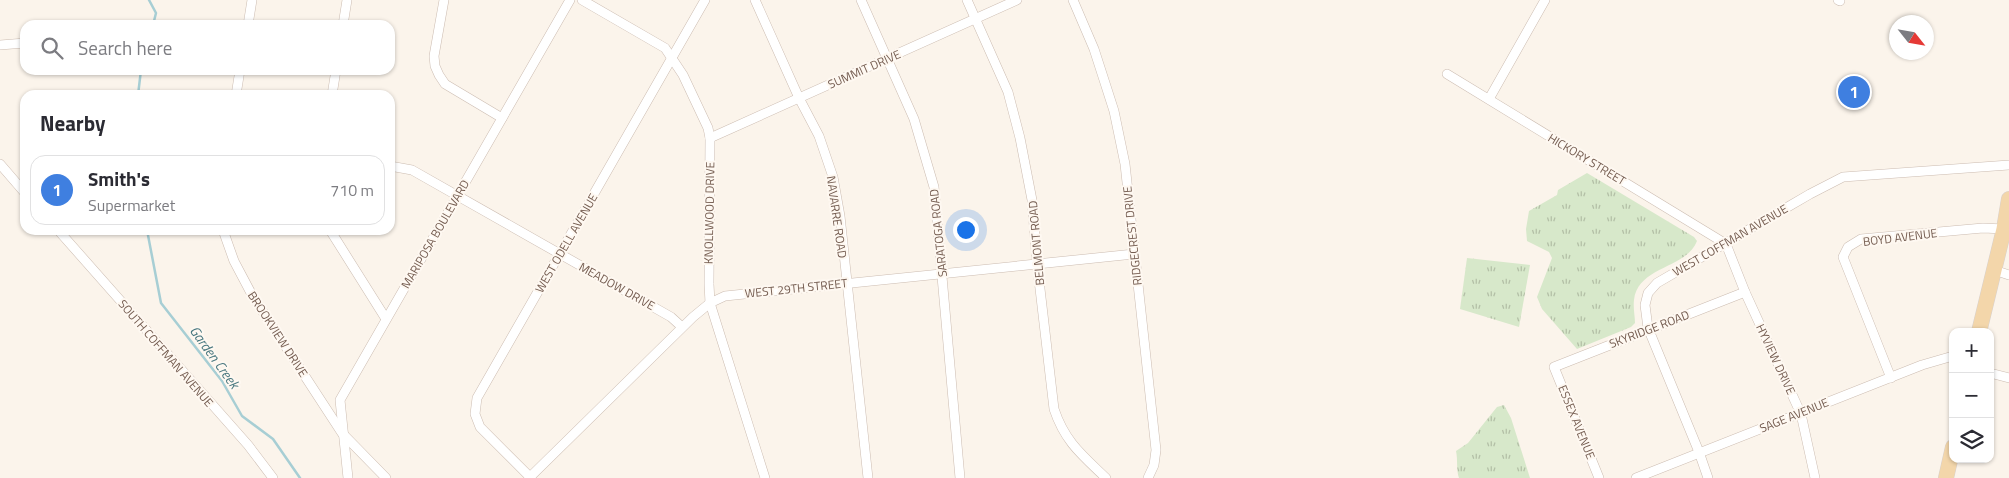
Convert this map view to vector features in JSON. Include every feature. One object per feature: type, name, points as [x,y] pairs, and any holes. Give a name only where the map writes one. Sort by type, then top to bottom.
[{"type":"main road","points":[[1980,328],[2004,230],[2009,199]]},
{"type":"main road","points":[[1946,478],[1949,463]]},
{"type":"street","points":[[249,20],[252,0]]},
{"type":"street","points":[[344,20],[348,0]]},
{"type":"street","points":[[444,0],[434,66],[445,84],[502,118]]},
{"type":"street","name":"MARIPOSA BOULEVARD","points":[[348,478],[340,400],[570,0]]},
{"type":"street","name":"KNOLLWOOD DRIVE","points":[[582,0],[665,48],[683,75],[708,128],[710,138],[710,303],[766,478]]},
{"type":"street","name":"WEST ODELL AVENUE","points":[[530,478],[480,427],[475,414],[478,398],[705,0]]},
{"type":"street","name":"NAVARRE ROAD","points":[[755,0],[799,98],[819,136],[833,177],[840,216],[868,478]]},
{"type":"street","name":"SARATOGA ROAD","points":[[861,0],[914,119],[934,187],[960,478]]},
{"type":"street","name":"BELMONT ROAD","points":[[966,0],[1008,92],[1020,138],[1032,200],[1037,263],[1052,393],[1060,427],[1076,449],[1106,478]]},
{"type":"street","name":"SUMMIT DRIVE","points":[[710,138],[1017,0]]},
{"type":"street","name":"RIDGECREST DRIVE","points":[[1073,0],[1094,49],[1114,111],[1125,164],[1156,450],[1154,465],[1148,478]]},
{"type":"street","points":[[1489,99],[1545,0]]},
{"type":"street","points":[[0,45],[20,43]]},
{"type":"street","name":"HICKORY STREET","points":[[1447,74],[1726,244]]},
{"type":"street","points":[[237,90],[239,75]]},
{"type":"street","points":[[333,90],[335,75]]},
{"type":"street","points":[[0,164],[20,187]]},
{"type":"street","name":"WEST COFFMAN AVENUE","points":[[1708,478],[1648,328],[1645,305],[1648,293],[1657,283],[1810,194],[1843,177],[2009,165]]},
{"type":"street","name":"MEADOW DRIVE","points":[[395,167],[412,170],[458,195],[671,317],[682,327]]},
{"type":"street","name":"BOYD AVENUE","points":[[1891,378],[1843,256],[1848,247],[1861,239],[1984,228],[2004,230]]},
{"type":"street","name":"SOUTH COFFMAN AVENUE","points":[[62,235],[241,438],[273,478]]},
{"type":"street","name":"BROOKVIEW DRIVE","points":[[225,235],[234,261],[252,295],[342,433]]},
{"type":"street","points":[[333,235],[386,319]]},
{"type":"street","name":"HYVIEW DRIVE","points":[[1726,244],[1744,292],[1801,414],[1815,478]]},
{"type":"street","name":"WEST 29TH STREET","points":[[530,478],[682,327],[710,303],[725,296],[1134,254]]},
{"type":"street","points":[[1994,270],[2009,275]]},
{"type":"street","name":"SKYRIDGE ROAD","points":[[1554,367],[1648,328],[1744,292]]},
{"type":"street","name":"SAGE AVENUE","points":[[1636,478],[1922,365],[1949,357]]},
{"type":"street","name":"ESSEX AVENUE","points":[[1554,367],[1599,478]]},
{"type":"street","points":[[1994,374],[2009,378]]},
{"type":"street","points":[[342,433],[386,478]]},
{"type":"green space","points":[[1587,173],[1694,237],[1697,241],[1683,257],[1644,280],[1637,289],[1634,300],[1635,323],[1631,327],[1577,349],[1542,309],[1537,297],[1552,258],[1549,252],[1527,241],[1526,229],[1529,211],[1557,195],[1558,190]]},
{"type":"green space","points":[[1467,258],[1530,265],[1519,327],[1460,309]]},
{"type":"green space","points":[[1504,405],[1511,418],[1530,478],[1459,478],[1456,451],[1468,443],[1497,407]]},
{"type":"waterway","name":"Garden Creek","points":[[149,0],[156,13],[154,20]]},
{"type":"waterway","name":"Garden Creek","points":[[139,90],[140,75]]},
{"type":"waterway","name":"Garden Creek","points":[[148,235],[161,303],[222,381],[242,416],[273,439],[300,478]]},
{"type":"place","name":"Smith's","points":[[1854,92]]}]
